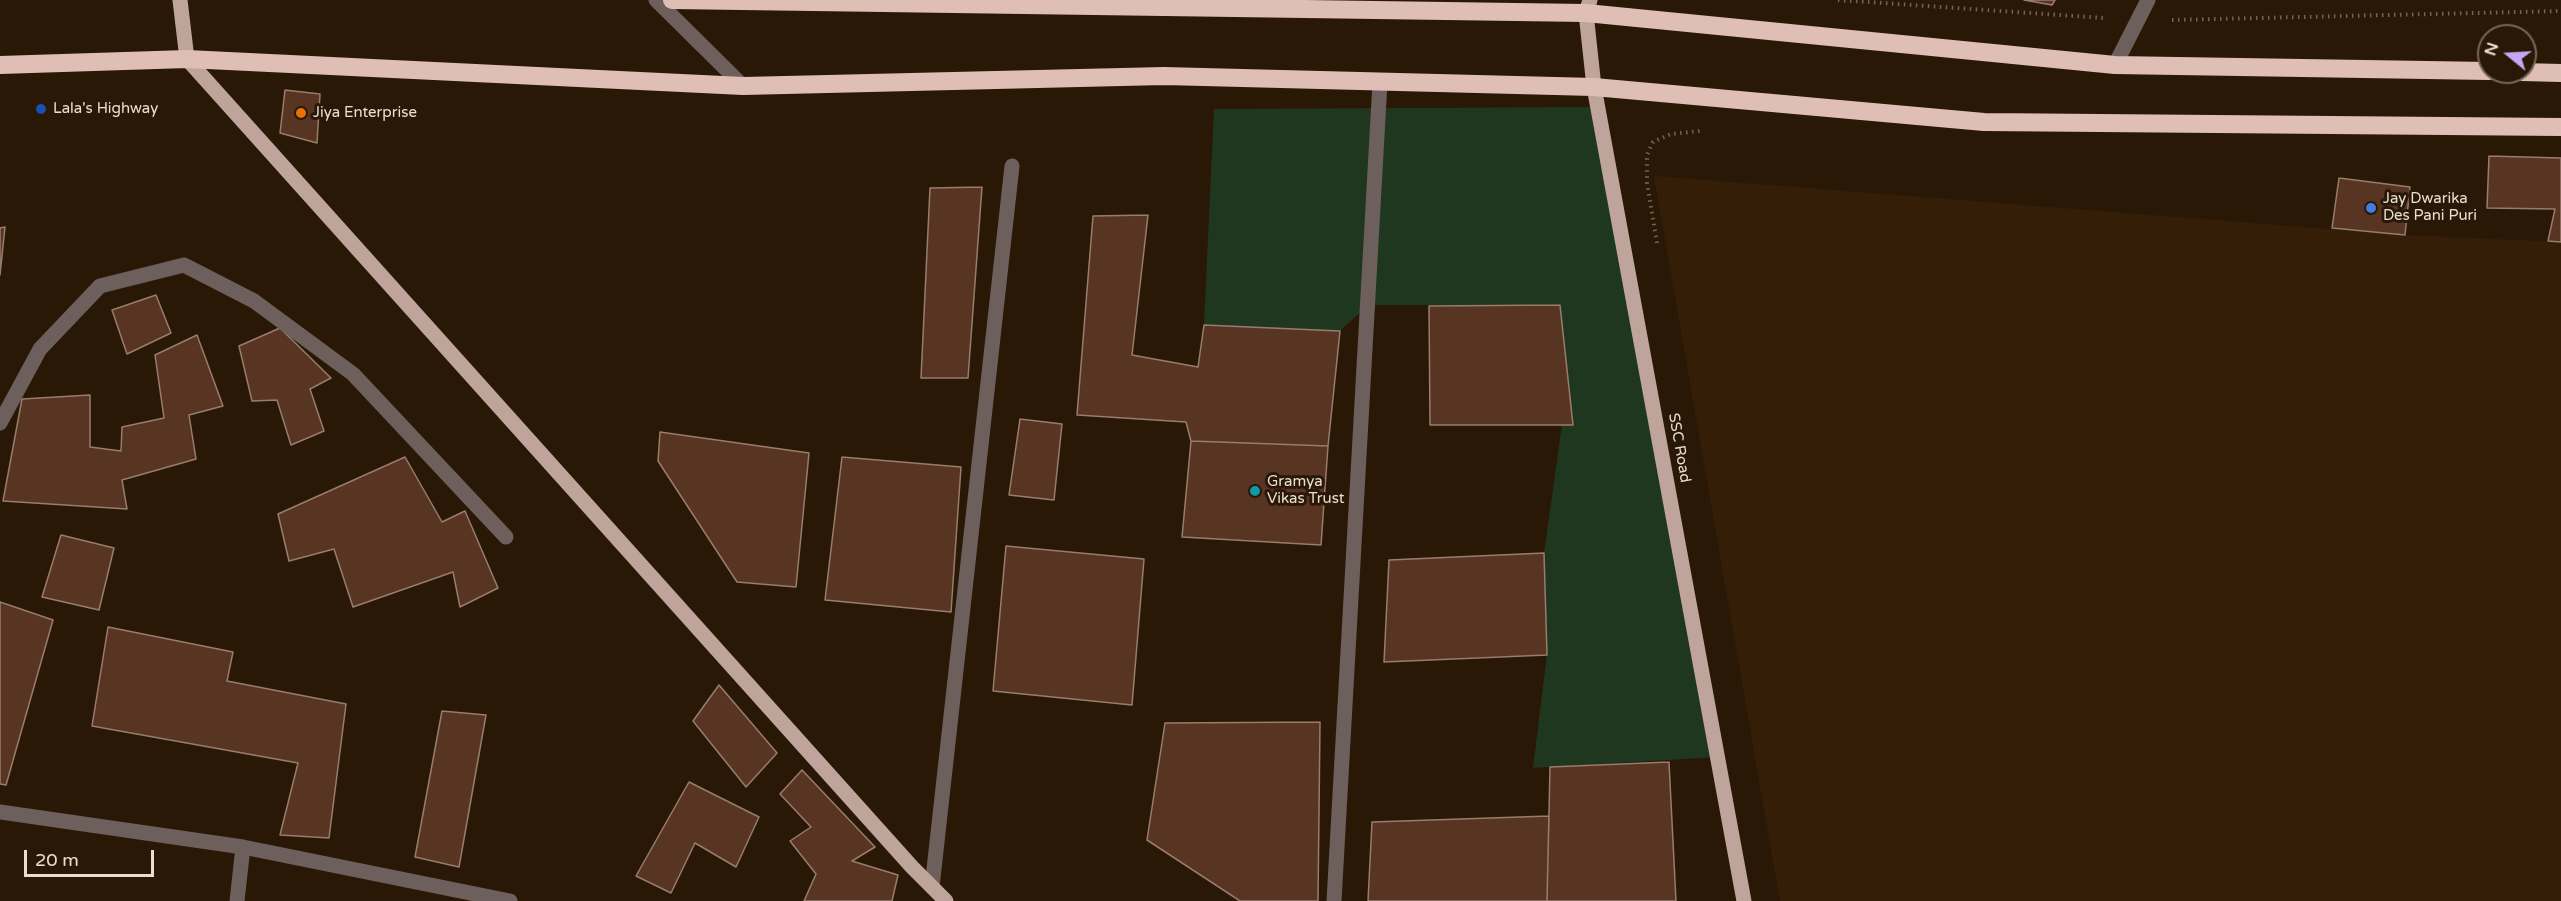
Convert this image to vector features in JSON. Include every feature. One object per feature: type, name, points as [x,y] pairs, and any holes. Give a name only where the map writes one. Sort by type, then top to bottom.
[{"type":"highway","points":[[672,0],[1588,7],[2115,65],[2477,71]]},
{"type":"highway","points":[[0,65],[186,59],[743,86],[1164,76],[1594,87],[1984,122],[2561,127]]},
{"type":"highway","points":[[2537,72],[2561,73]]},
{"type":"main road","points":[[180,0],[186,59],[946,901]]},
{"type":"main road","name":"SSC Road","points":[[1588,7],[1594,87],[1744,901]]},
{"type":"street","points":[[656,0],[743,86]]},
{"type":"street","points":[[2115,65],[2148,0]]},
{"type":"street","points":[[1334,901],[1380,82]]},
{"type":"street","points":[[932,887],[1012,166]]},
{"type":"street","points":[[0,423],[40,349],[100,286],[184,265],[254,301],[353,374],[506,537]]},
{"type":"street","points":[[0,812],[243,847],[510,901]]},
{"type":"street","points":[[237,901],[243,847]]},
{"type":"path","points":[[1838,0],[2138,21],[2561,11]]},
{"type":"path","points":[[1658,253],[1647,183],[1647,155],[1653,142],[1671,134],[1711,132]]},
{"type":"shaded area","points":[[1654,176],[2405,235],[2561,242],[2561,901],[1780,901]]},
{"type":"green space","points":[[1598,107],[1717,757],[1533,768],[1547,655],[1544,553],[1562,425],[1573,425],[1560,305],[1368,305],[1340,331],[1204,325],[1214,109]]},
{"type":"building","points":[[2024,0],[2055,0],[2052,5]]},
{"type":"building","name":"Jiya Enterprise","points":[[285,90],[320,94],[317,143],[280,133]]},
{"type":"building","points":[[2489,156],[2561,158],[2561,242],[2548,241],[2555,209],[2487,208]]},
{"type":"building","name":"Jay Dwarika Des Pani Puri","points":[[2339,178],[2410,187],[2405,235],[2332,228]]},
{"type":"building","points":[[982,187],[968,378],[921,378],[930,188]]},
{"type":"building","points":[[1148,215],[1132,355],[1198,367],[1204,325],[1340,331],[1328,446],[1191,441],[1186,422],[1077,415],[1093,216]]},
{"type":"building","points":[[5,227],[0,275],[0,228]]},
{"type":"building","points":[[156,295],[171,333],[127,354],[112,310]]},
{"type":"building","points":[[1560,305],[1573,425],[1430,425],[1429,306]]},
{"type":"building","points":[[280,328],[331,378],[310,389],[324,431],[291,445],[277,400],[252,401],[239,346]]},
{"type":"building","points":[[197,335],[223,406],[189,415],[196,459],[122,480],[127,509],[3,501],[22,399],[90,395],[90,447],[121,451],[122,427],[164,418],[155,355]]},
{"type":"building","points":[[1020,419],[1062,424],[1054,500],[1009,495]]},
{"type":"building","points":[[660,432],[809,453],[796,587],[737,582],[658,461]]},
{"type":"building","name":"Gramya Vikas Trust","points":[[1191,441],[1328,446],[1321,545],[1182,537]]},
{"type":"building","points":[[405,457],[442,522],[465,511],[498,588],[460,607],[453,572],[353,607],[334,549],[289,561],[278,514]]},
{"type":"building","points":[[842,457],[961,467],[951,612],[825,600]]},
{"type":"building","points":[[61,535],[114,548],[99,610],[42,597]]},
{"type":"building","points":[[1006,546],[1144,559],[1132,705],[993,691]]},
{"type":"building","points":[[1544,553],[1547,655],[1384,662],[1389,560]]},
{"type":"building","points":[[0,602],[53,620],[6,785],[0,784]]},
{"type":"building","points":[[108,627],[233,652],[227,681],[346,704],[329,838],[280,835],[298,763],[92,726]]},
{"type":"building","points":[[719,685],[777,753],[746,787],[693,721]]},
{"type":"building","points":[[442,711],[486,715],[459,867],[415,857]]},
{"type":"building","points":[[1320,722],[1318,901],[1240,901],[1147,840],[1165,723]]},
{"type":"building","points":[[1669,762],[1676,901],[1547,901],[1550,767]]},
{"type":"building","points":[[802,770],[875,847],[852,861],[898,875],[892,901],[804,901],[816,874],[790,841],[811,827],[780,794]]},
{"type":"building","points":[[689,782],[759,817],[736,867],[695,843],[671,893],[636,876]]},
{"type":"building","points":[[1549,816],[1547,901],[1368,901],[1372,822]]},
{"type":"place","name":"Lala's Highway","points":[[41,109]]},
{"type":"place","name":"Jiya Enterprise","points":[[301,113]]},
{"type":"place","name":"Jay Dwarika Des Pani Puri","points":[[2371,208]]},
{"type":"place","name":"Gramya Vikas Trust","points":[[1255,491]]}]
